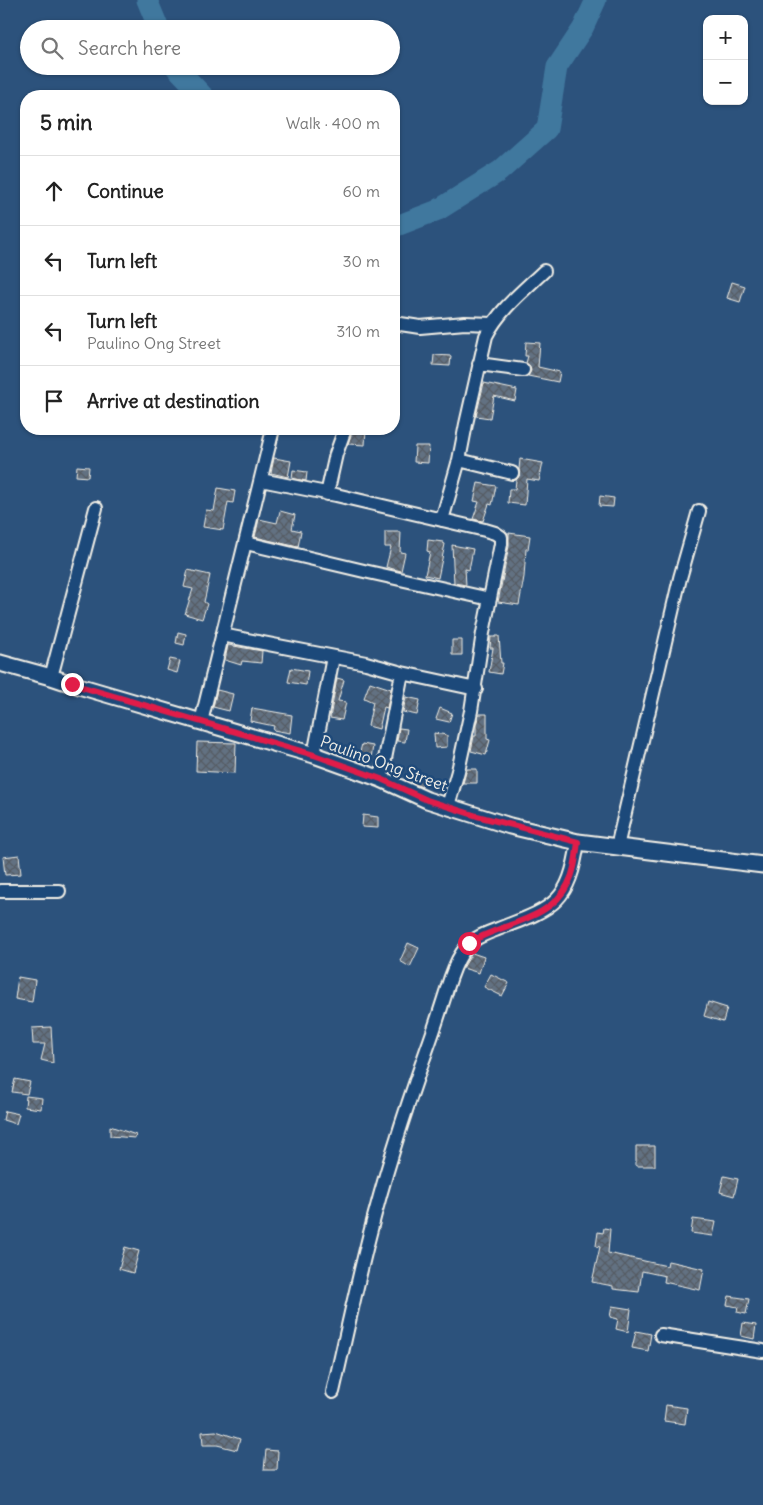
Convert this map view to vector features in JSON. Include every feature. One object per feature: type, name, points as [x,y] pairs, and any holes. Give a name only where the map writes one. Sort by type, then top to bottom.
[{"type":"street","points":[[442,520],[459,460],[486,336],[492,324],[503,310],[544,271]]},
{"type":"street","points":[[400,324],[420,327],[465,323],[492,324]]},
{"type":"street","points":[[479,364],[523,370]]},
{"type":"street","points":[[201,722],[271,435]]},
{"type":"street","points":[[327,494],[336,454],[343,435]]},
{"type":"street","points":[[459,460],[512,473]]},
{"type":"street","points":[[261,480],[485,530],[495,533],[500,537],[501,544],[483,633],[476,689],[458,771],[448,806]]},
{"type":"street","points":[[51,677],[96,508]]},
{"type":"street","points":[[618,847],[672,614],[699,511]]},
{"type":"street","points":[[246,543],[364,572],[490,599]]},
{"type":"street","points":[[222,634],[476,689]]},
{"type":"street","points":[[314,755],[333,657]]},
{"type":"street","name":"Paulino Ong Street","points":[[0,663],[314,755],[381,779],[427,800],[510,826],[578,842],[763,865]]},
{"type":"street","points":[[381,779],[402,673]]},
{"type":"street","points":[[334,1392],[368,1238],[383,1186],[414,1083],[460,956],[469,943],[481,935],[545,910],[559,898],[568,884],[574,866],[578,842]]},
{"type":"street","points":[[0,892],[58,891]]},
{"type":"street","points":[[661,1335],[763,1351]]},
{"type":"building","points":[[732,282],[745,286],[740,302],[727,298]]},
{"type":"building","points":[[526,342],[540,343],[538,367],[560,372],[558,382],[528,376],[531,371],[530,366],[526,363],[528,356],[525,356]]},
{"type":"building","points":[[434,355],[451,356],[450,366],[433,365]]},
{"type":"building","points":[[484,383],[517,390],[515,401],[494,396],[490,418],[476,416]]},
{"type":"building","points":[[351,435],[366,435],[365,445],[348,444]]},
{"type":"building","points":[[415,446],[429,446],[428,463],[414,462]]},
{"type":"building","points":[[274,458],[291,461],[288,477],[271,473]]},
{"type":"building","points":[[520,459],[543,463],[539,481],[527,479],[525,505],[508,503],[509,489],[515,489],[516,480],[520,475]]},
{"type":"building","points":[[77,466],[89,467],[88,477],[76,476]]},
{"type":"building","points":[[293,470],[307,472],[306,481],[292,478]]},
{"type":"building","points":[[478,483],[496,486],[492,505],[489,504],[483,521],[473,519],[479,502],[474,501]]},
{"type":"building","points":[[218,488],[235,491],[233,503],[228,502],[223,530],[203,527],[206,510],[214,511]]},
{"type":"building","points":[[600,496],[614,498],[613,507],[599,506]]},
{"type":"building","points":[[280,511],[295,515],[292,529],[301,531],[298,547],[255,537],[259,519],[277,523]]},
{"type":"building","points":[[385,532],[401,532],[400,552],[405,553],[401,571],[386,567],[391,547],[385,547]]},
{"type":"building","points":[[509,533],[530,536],[528,549],[526,549],[519,605],[498,602],[509,546]]},
{"type":"building","points":[[428,540],[445,544],[438,578],[425,575],[430,552],[427,551]]},
{"type":"building","points":[[452,545],[473,549],[469,570],[465,569],[466,585],[454,583]]},
{"type":"building","points":[[188,570],[210,575],[204,602],[207,604],[202,619],[185,614],[193,589],[184,587]]},
{"type":"building","points":[[178,632],[186,634],[184,645],[176,643]]},
{"type":"building","points":[[499,636],[501,663],[503,663],[501,674],[489,672],[493,648],[490,648],[491,637]]},
{"type":"building","points":[[452,640],[462,640],[462,655],[452,655]]},
{"type":"building","points":[[228,645],[262,651],[261,663],[242,661],[241,665],[225,660]]},
{"type":"building","points":[[170,659],[180,661],[177,673],[167,670]]},
{"type":"building","points":[[291,668],[308,671],[306,685],[288,682]]},
{"type":"building","points":[[337,678],[344,680],[338,701],[346,702],[342,720],[330,718]]},
{"type":"building","points":[[370,682],[391,689],[387,708],[384,707],[379,729],[368,726],[373,702],[364,698]]},
{"type":"building","points":[[217,690],[233,694],[229,711],[213,707]]},
{"type":"building","points":[[406,697],[420,700],[417,715],[403,712]]},
{"type":"building","points":[[252,708],[292,715],[290,733],[273,730],[274,726],[250,721]]},
{"type":"building","points":[[440,708],[452,713],[449,722],[436,719]]},
{"type":"building","points":[[479,714],[487,714],[487,739],[490,740],[486,755],[471,751],[474,736],[476,736]]},
{"type":"building","points":[[399,728],[407,729],[405,742],[397,741]]},
{"type":"building","points":[[434,733],[447,735],[447,747],[435,748]]},
{"type":"building","points":[[197,742],[236,743],[235,773],[196,771]]},
{"type":"building","points":[[362,744],[373,746],[371,758],[359,756]]},
{"type":"building","points":[[467,769],[477,769],[477,783],[463,783]]},
{"type":"building","points":[[413,776],[424,778],[422,787],[412,783]]},
{"type":"building","points":[[363,815],[378,817],[378,828],[362,827]]},
{"type":"building","points":[[19,855],[21,874],[5,875],[3,857]]},
{"type":"building","points":[[408,943],[419,948],[410,967],[400,961]]},
{"type":"building","points":[[472,953],[484,957],[479,973],[463,968]]},
{"type":"building","points":[[491,974],[509,983],[502,996],[484,987]]},
{"type":"building","points":[[18,977],[35,980],[32,1002],[15,999]]},
{"type":"building","points":[[708,1002],[727,1008],[723,1022],[704,1016]]},
{"type":"building","points":[[51,1027],[53,1063],[41,1060],[45,1044],[33,1044],[32,1028]]},
{"type":"building","points":[[15,1079],[30,1082],[27,1094],[12,1092]]},
{"type":"building","points":[[26,1096],[42,1098],[41,1109],[25,1107]]},
{"type":"building","points":[[5,1111],[19,1114],[16,1124],[3,1120]]},
{"type":"building","points":[[110,1126],[136,1135],[135,1138],[110,1136]]},
{"type":"building","points":[[636,1146],[655,1146],[655,1166],[636,1166]]},
{"type":"building","points":[[724,1176],[738,1179],[734,1196],[720,1192]]},
{"type":"building","points":[[693,1219],[716,1222],[713,1236],[691,1233]]},
{"type":"building","points":[[604,1228],[610,1229],[608,1253],[667,1266],[668,1261],[704,1269],[700,1290],[664,1282],[665,1276],[642,1271],[639,1292],[613,1289],[613,1286],[592,1282],[600,1247],[596,1246],[598,1232],[603,1233]]},
{"type":"building","points":[[125,1247],[139,1251],[133,1273],[119,1269]]},
{"type":"building","points":[[729,1296],[749,1299],[746,1314],[737,1312],[738,1307],[727,1305]]},
{"type":"building","points":[[612,1306],[631,1309],[628,1332],[616,1329],[618,1319],[610,1317]]},
{"type":"building","points":[[743,1323],[756,1325],[754,1339],[741,1336]]},
{"type":"building","points":[[636,1331],[651,1334],[648,1351],[632,1348]]},
{"type":"building","points":[[666,1405],[687,1408],[685,1424],[664,1421]]},
{"type":"building","points":[[216,1431],[240,1439],[237,1450],[217,1445],[203,1445],[202,1432]]},
{"type":"building","points":[[266,1450],[278,1451],[277,1470],[264,1470]]},
{"type":"waterway","points":[[147,0],[155,20]]},
{"type":"waterway","points":[[400,225],[438,210],[500,171],[547,129],[557,67],[583,28],[596,0]]},
{"type":"waterway","points":[[183,75],[197,90]]},
{"type":"route","points":[[72,684],[314,755],[381,779],[427,800],[477,816],[578,842],[574,866],[568,884],[559,898],[545,910],[481,935],[469,943]]}]
